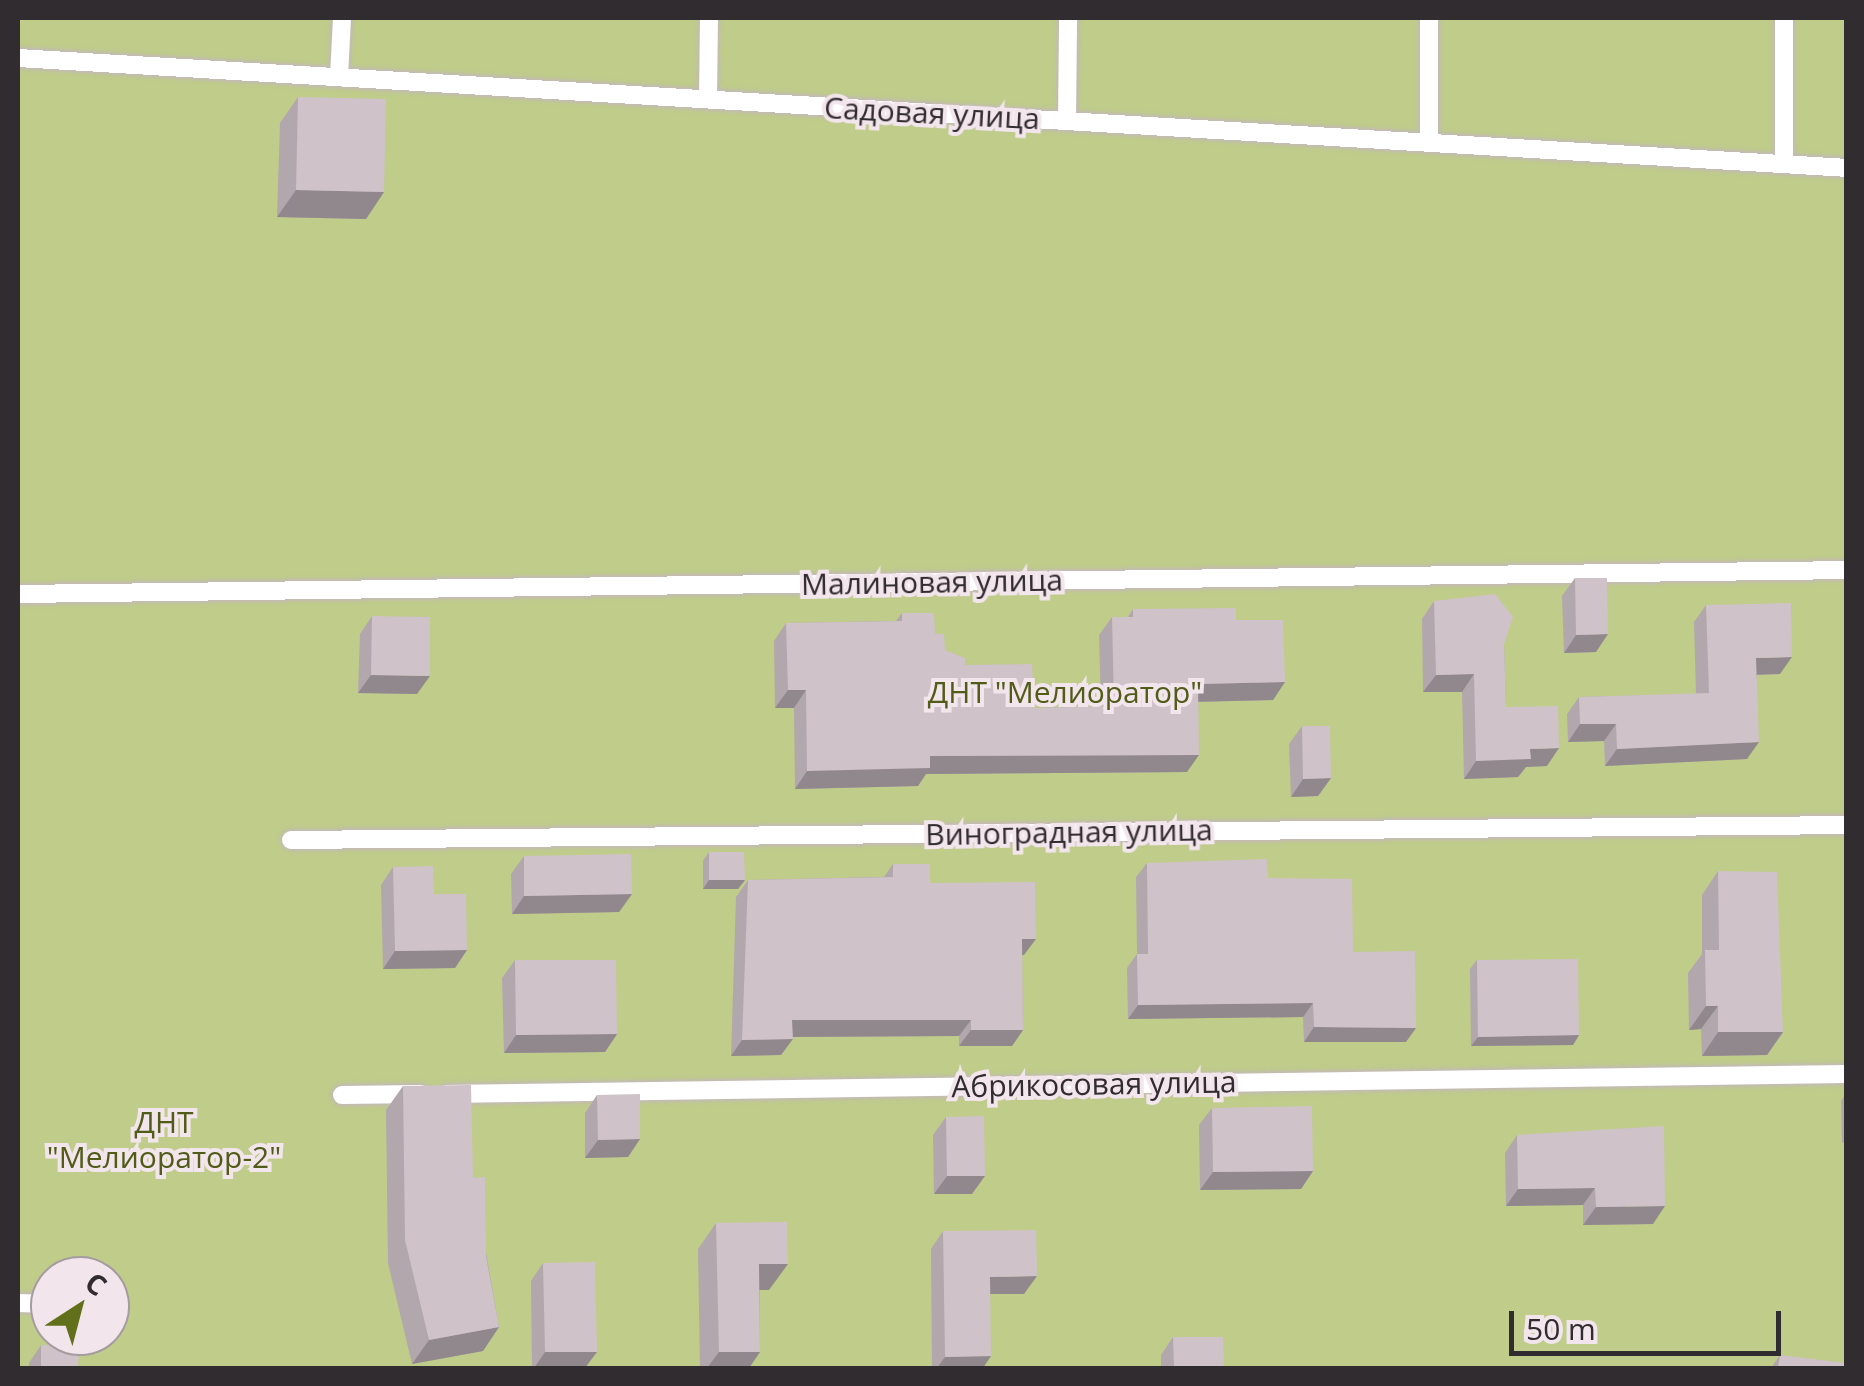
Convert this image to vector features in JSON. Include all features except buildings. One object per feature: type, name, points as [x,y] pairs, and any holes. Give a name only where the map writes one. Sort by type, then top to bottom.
[{"type":"lane","points":[[339,77],[342,18]]},
{"type":"lane","points":[[708,99],[710,18]]},
{"type":"lane","points":[[1067,121],[1068,18]]},
{"type":"lane","points":[[1429,18],[1429,143]]},
{"type":"lane","points":[[1784,18],[1784,164]]},
{"type":"lane","name":"Садовая улица","points":[[18,58],[1846,168]]},
{"type":"lane","name":"Малиновая улица","points":[[18,594],[1846,570]]},
{"type":"lane","name":"Виноградная улица","points":[[291,840],[1846,824]]},
{"type":"lane","name":"Абрикосовая улица","points":[[342,1095],[1846,1074]]},
{"type":"green space","name":"ДНТ \"Мелиоратор\"","points":[[18,18],[1846,18],[1846,1368],[18,1368]]},
{"type":"park label","name":"ДНТ \"Мелиоратор-2\"","points":[[164,1139]]}]
